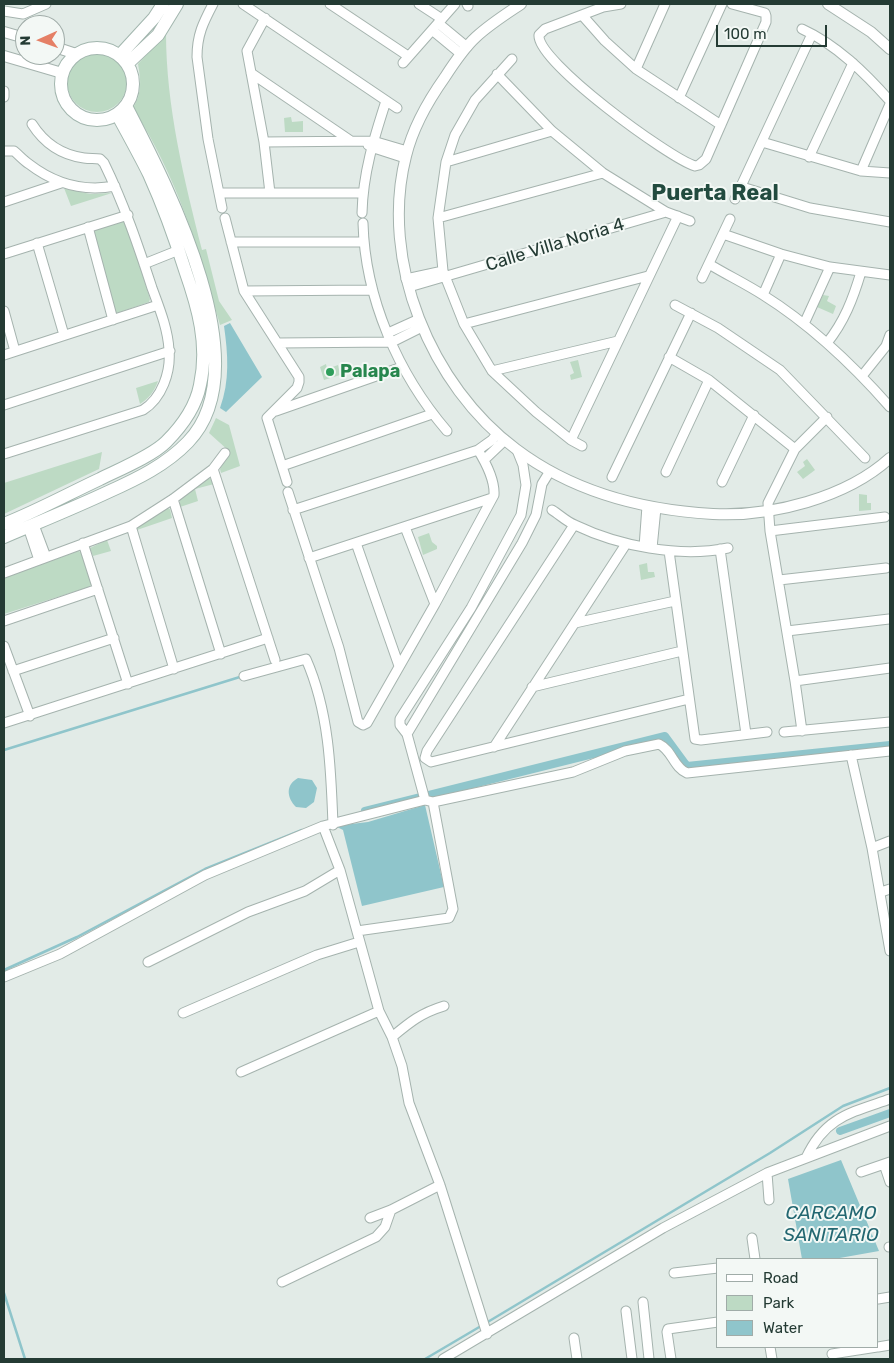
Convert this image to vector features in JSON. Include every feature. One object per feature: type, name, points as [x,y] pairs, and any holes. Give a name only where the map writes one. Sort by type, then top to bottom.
[{"type":"main road","points":[[124,59],[163,4]]},
{"type":"main road","points":[[124,59],[158,35],[177,4]]},
{"type":"main road","points":[[98,47],[110,50],[124,59],[132,74],[133,85],[131,96],[121,110],[106,119],[93,120],[81,116],[71,109],[64,98],[61,86],[62,73],[68,62],[76,54],[98,47]]},
{"type":"main road","points":[[4,524],[128,465],[164,444],[179,429],[189,413],[200,387],[203,340],[199,317],[180,252],[121,110]]},
{"type":"main road","points":[[4,537],[135,480],[168,460],[190,441],[210,405],[215,378],[215,346],[209,313],[199,276],[183,227],[161,174],[121,110]]},
{"type":"main road","points":[[128,465],[135,480]]},
{"type":"street","points":[[4,11],[23,14],[46,4]]},
{"type":"street","points":[[213,4],[199,31],[197,57],[208,139],[222,208]]},
{"type":"street","points":[[243,4],[397,108]]},
{"type":"street","points":[[330,4],[405,59],[455,4]]},
{"type":"street","points":[[419,4],[461,47]]},
{"type":"street","points":[[521,4],[461,47],[430,98],[402,153],[400,186],[401,250],[412,282],[417,325],[452,381],[498,440],[566,480],[604,495],[652,507],[696,513],[735,515],[768,512],[835,493],[880,467],[890,458]]},
{"type":"street","points":[[621,4],[604,7],[545,29],[540,35],[540,43],[561,67],[624,122],[695,166],[706,159],[766,19],[765,13],[732,4]]},
{"type":"street","points":[[636,69],[665,4]]},
{"type":"street","points":[[680,98],[722,4]]},
{"type":"street","points":[[828,4],[871,32],[890,49]]},
{"type":"street","points":[[582,15],[605,41],[636,69],[721,125]]},
{"type":"street","points":[[265,18],[248,48],[264,142],[270,193]]},
{"type":"street","points":[[802,29],[833,47],[853,63],[874,82],[890,102],[861,171]]},
{"type":"street","points":[[735,199],[812,34]]},
{"type":"street","points":[[65,50],[76,54]]},
{"type":"street","points":[[4,56],[62,73]]},
{"type":"street","points":[[512,59],[475,100],[456,135],[446,162],[438,218],[444,274],[464,324],[492,371],[536,412],[571,440],[582,446]]},
{"type":"street","points":[[809,157],[853,63]]},
{"type":"street","points":[[251,73],[351,141]]},
{"type":"street","name":"Calle Villa Noria 4","points":[[497,74],[552,131],[603,173],[666,212],[690,221]]},
{"type":"street","points":[[4,91],[4,97]]},
{"type":"street","points":[[362,212],[362,193],[369,144],[386,101]]},
{"type":"street","points":[[4,454],[143,410],[149,406],[160,392],[168,367],[170,351],[158,305],[128,215],[116,186],[100,159],[82,158],[65,153],[45,140],[32,124]]},
{"type":"street","points":[[446,162],[552,131]]},
{"type":"street","points":[[264,142],[351,141],[402,153]]},
{"type":"street","points":[[762,142],[861,171],[890,173]]},
{"type":"street","points":[[4,151],[14,151],[36,169],[61,183],[95,189],[116,186]]},
{"type":"street","points":[[438,218],[603,173]]},
{"type":"street","points":[[4,202],[61,183]]},
{"type":"street","points":[[742,187],[810,208],[890,222]]},
{"type":"street","points":[[219,194],[362,193]]},
{"type":"street","name":"Calle Villa Noria 4","points":[[412,282],[666,212]]},
{"type":"street","points":[[4,254],[128,215]]},
{"type":"street","points":[[571,440],[678,216]]},
{"type":"street","points":[[225,218],[244,291],[278,342],[296,372],[299,382],[297,388],[268,417],[287,482]]},
{"type":"street","points":[[702,278],[730,219]]},
{"type":"street","points":[[362,223],[363,242],[372,290],[388,333],[402,367],[432,414],[446,431]]},
{"type":"street","points":[[88,227],[113,320]]},
{"type":"street","points":[[723,234],[781,254],[830,267],[890,275]]},
{"type":"street","points":[[231,242],[363,242]]},
{"type":"street","points":[[38,243],[64,335]]},
{"type":"street","points":[[145,266],[180,252]]},
{"type":"street","points":[[763,295],[781,254]]},
{"type":"street","points":[[709,264],[763,295],[804,324],[862,376],[890,407]]},
{"type":"street","points":[[804,324],[830,267]]},
{"type":"street","points":[[827,344],[838,329],[854,298],[860,272]]},
{"type":"street","points":[[464,324],[648,276]]},
{"type":"street","points":[[244,291],[372,290]]},
{"type":"street","points":[[4,354],[158,305]]},
{"type":"street","points":[[675,305],[718,328],[780,370],[866,458]]},
{"type":"street","points":[[4,311],[15,351]]},
{"type":"street","points":[[612,477],[691,312]]},
{"type":"street","points":[[388,333],[417,325]]},
{"type":"street","points":[[278,342],[392,342],[417,325]]},
{"type":"street","points":[[862,376],[886,346],[890,336]]},
{"type":"street","points":[[492,371],[618,341]]},
{"type":"street","points":[[4,405],[170,351]]},
{"type":"street","points":[[670,357],[709,380],[795,449]]},
{"type":"street","points":[[273,411],[402,367]]},
{"type":"street","points":[[666,472],[709,380]]},
{"type":"street","points":[[282,466],[432,414]]},
{"type":"street","points":[[722,482],[754,415]]},
{"type":"street","points":[[802,731],[768,512],[795,449],[827,417]]},
{"type":"street","points":[[293,510],[478,450],[498,440]]},
{"type":"street","points":[[484,460],[498,440]]},
{"type":"street","points":[[288,492],[339,648],[359,723],[363,725],[367,723],[400,666],[492,498],[494,486],[478,450]]},
{"type":"street","points":[[357,931],[449,918],[452,909],[429,801],[407,734],[400,725],[400,719],[472,608],[521,515],[526,484],[523,465],[517,450]]},
{"type":"street","points":[[4,573],[130,526],[173,499],[213,469],[225,453]]},
{"type":"street","points":[[213,469],[275,660]]},
{"type":"street","points":[[407,734],[522,543],[534,518],[542,484],[550,471]]},
{"type":"street","points":[[309,558],[492,498]]},
{"type":"street","points":[[173,499],[221,654]]},
{"type":"street","points":[[648,548],[652,507]]},
{"type":"street","points":[[552,510],[574,525],[626,544],[669,551],[724,549],[746,734]]},
{"type":"street","points":[[770,531],[885,518]]},
{"type":"street","points":[[574,525],[425,758],[431,762],[689,699]]},
{"type":"street","points":[[31,526],[43,559]]},
{"type":"street","points":[[130,526],[174,670]]},
{"type":"street","points":[[406,526],[435,604]]},
{"type":"street","points":[[83,543],[128,684]]},
{"type":"street","points":[[356,543],[400,666]]},
{"type":"street","points":[[494,747],[626,544]]},
{"type":"street","points":[[669,551],[695,739],[702,740],[766,732]]},
{"type":"street","points":[[779,580],[886,568]]},
{"type":"street","points":[[4,620],[98,589]]},
{"type":"street","points":[[575,623],[675,601]]},
{"type":"street","points":[[787,631],[889,618]]},
{"type":"street","points":[[457,631],[466,637]]},
{"type":"street","points":[[13,670],[114,638]]},
{"type":"street","points":[[4,723],[174,670],[268,638]]},
{"type":"street","points":[[4,646],[30,716]]},
{"type":"street","points":[[532,687],[682,651]]},
{"type":"street","points":[[244,676],[306,658],[313,673],[324,715],[330,759],[333,825]]},
{"type":"street","points":[[795,681],[890,668]]},
{"type":"street","points":[[784,732],[890,722]]},
{"type":"street","points":[[4,977],[60,954],[205,875],[323,826],[429,801],[566,773],[625,751],[659,744],[667,748],[681,770],[687,773],[890,751]]},
{"type":"street","points":[[850,755],[881,892],[890,951]]},
{"type":"street","points":[[323,826],[340,870],[378,1011],[392,1037],[402,1066],[409,1104],[440,1185],[487,1334]]},
{"type":"street","points":[[872,848],[890,841]]},
{"type":"street","points":[[148,962],[248,912],[305,891],[340,870]]},
{"type":"street","points":[[881,892],[890,889]]},
{"type":"street","points":[[183,1013],[307,959],[359,942]]},
{"type":"street","points":[[392,1037],[426,1011],[444,1006]]},
{"type":"street","points":[[241,1072],[378,1011]]},
{"type":"street","points":[[806,1158],[813,1142],[843,1115],[890,1099]]},
{"type":"street","points":[[443,1359],[663,1228],[767,1173],[890,1126]]},
{"type":"street","points":[[861,1172],[887,1163],[890,1182]]},
{"type":"street","points":[[767,1173],[769,1200]]},
{"type":"street","points":[[370,1218],[391,1210],[440,1185]]},
{"type":"street","points":[[282,1282],[376,1237],[386,1227],[391,1210]]},
{"type":"street","points":[[752,1238],[755,1258]]},
{"type":"street","points":[[674,1273],[716,1268]]},
{"type":"street","points":[[643,1302],[649,1359]]},
{"type":"street","points":[[626,1311],[632,1359]]},
{"type":"street","points":[[670,1359],[668,1329],[716,1322]]},
{"type":"street","points":[[574,1338],[577,1359]]},
{"type":"street","points":[[831,1353],[870,1348]]},
{"type":"green space","points":[[166,33],[169,88],[177,142],[189,196],[202,250],[206,249],[219,301],[232,320],[220,325],[204,268],[185,213],[162,159],[133,108],[140,87],[138,64]]},
{"type":"green space","points":[[97,52],[114,57],[122,65],[127,82],[122,99],[114,107],[97,112],[80,107],[72,99],[67,82],[72,65],[80,57]]},
{"type":"green space","points":[[291,117],[292,122],[303,121],[303,132],[285,132],[284,118]]},
{"type":"green space","points":[[64,188],[90,194],[112,193],[71,206]]},
{"type":"green space","points":[[123,220],[126,222],[150,299],[149,302],[117,313],[115,312],[94,232],[95,229]]},
{"type":"green space","points":[[823,295],[829,296],[827,301],[836,306],[833,314],[817,307]]},
{"type":"green space","points":[[578,360],[582,377],[571,380],[570,375],[574,373],[570,362]]},
{"type":"green space","name":"Palapa","points":[[326,364],[327,369],[338,365],[340,375],[324,380],[320,367]]},
{"type":"green space","points":[[158,381],[151,394],[140,404],[136,388]]},
{"type":"green space","points":[[216,418],[229,425],[240,466],[221,473],[220,469],[229,451],[209,433]]},
{"type":"green space","points":[[102,452],[99,469],[4,514],[4,483]]},
{"type":"green space","points":[[807,459],[815,470],[803,479],[797,472],[805,466],[803,462]]},
{"type":"green space","points":[[208,478],[214,484],[195,489],[198,501],[180,507],[180,499]]},
{"type":"green space","points":[[859,494],[867,495],[867,503],[871,503],[871,510],[859,511]]},
{"type":"green space","points":[[167,508],[170,509],[172,518],[137,530],[137,526]]},
{"type":"green space","points":[[429,533],[437,549],[423,555],[418,537]]},
{"type":"green space","points":[[107,540],[111,551],[93,556],[90,548]]},
{"type":"green space","points":[[78,551],[81,552],[92,584],[89,587],[4,614],[4,578]]},
{"type":"green space","points":[[647,563],[648,572],[654,572],[655,577],[641,580],[639,565]]},
{"type":"water","points":[[230,323],[262,377],[226,412],[220,408],[227,378],[224,326]]},
{"type":"water","points":[[298,778],[312,780],[317,788],[314,802],[306,808],[296,807],[289,796],[291,784]]},
{"type":"water","points":[[425,805],[444,887],[362,906],[343,830],[335,826],[368,822]]},
{"type":"water","name":"CARCAMO SANITARIO","points":[[841,1160],[879,1251],[840,1258],[802,1258],[788,1179]]},
{"type":"waterway","points":[[4,750],[243,676]]},
{"type":"waterway","points":[[365,811],[665,736],[687,766],[890,745]]},
{"type":"waterway","points":[[4,970],[77,937],[205,869],[302,830]]},
{"type":"waterway","points":[[486,1323],[770,1153],[843,1106],[890,1088]]},
{"type":"waterway","points":[[840,1131],[890,1113]]},
{"type":"waterway","points":[[4,1293],[25,1359]]},
{"type":"waterway","points":[[425,1359],[481,1326]]},
{"type":"place","name":"Palapa","points":[[330,372]]},
{"type":"district","name":"Puerta Real","points":[[715,194]]}]
